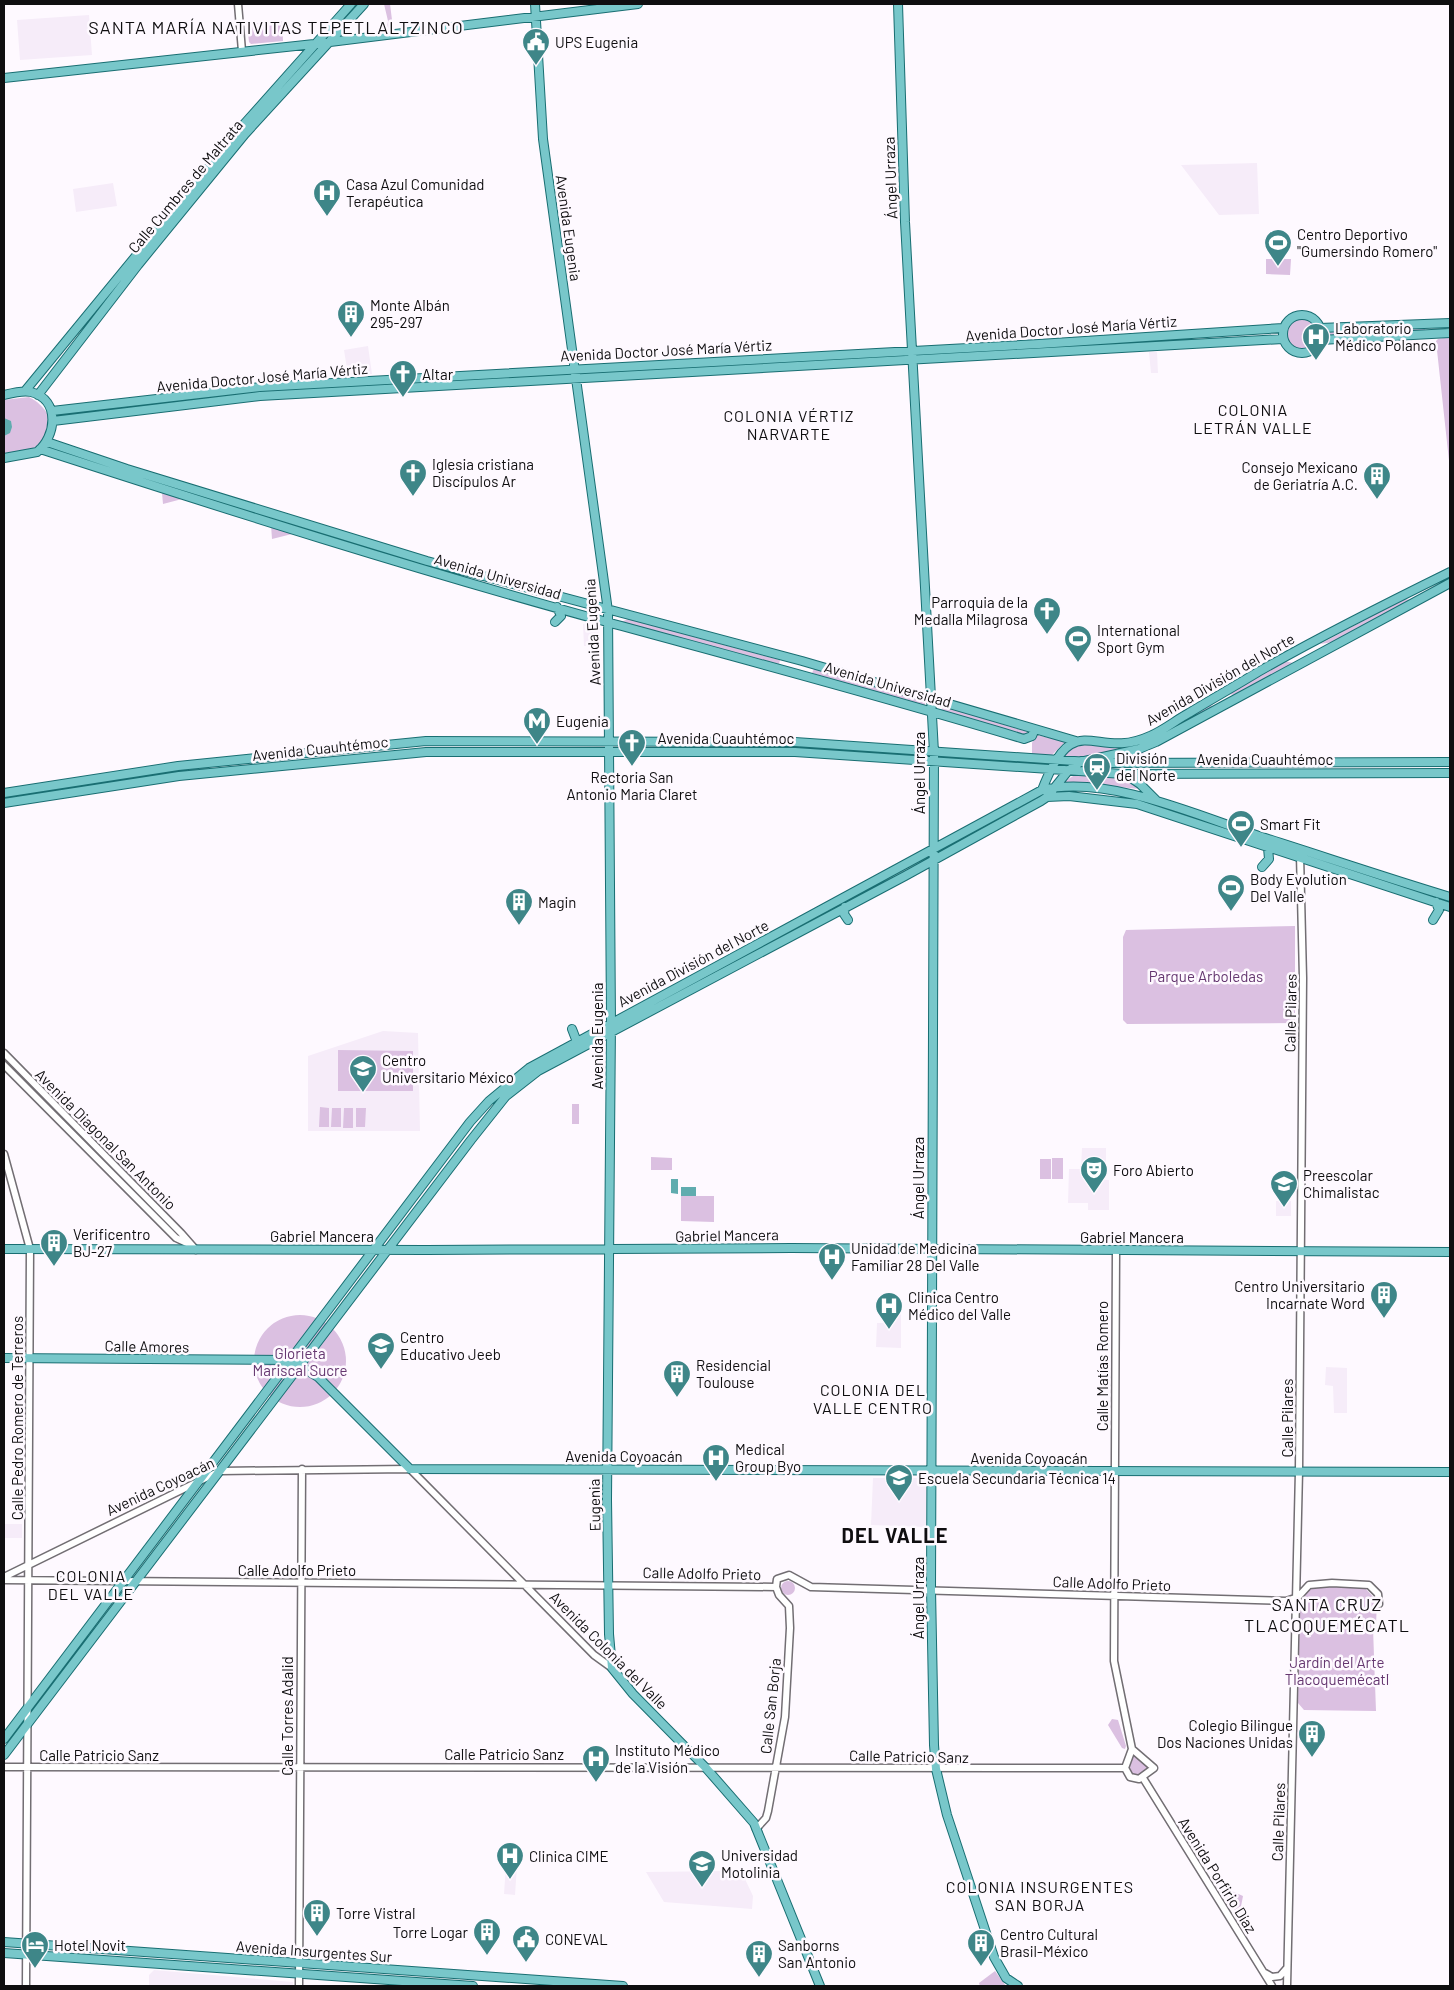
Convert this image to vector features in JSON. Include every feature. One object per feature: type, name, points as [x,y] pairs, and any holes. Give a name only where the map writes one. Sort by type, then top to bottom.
[{"type":"main road","name":"Calle Cumbres de Maltrata","points":[[25,391],[178,202],[350,4]]},
{"type":"main road","name":"Calle Cumbres de Maltrata","points":[[38,395],[138,265],[245,134],[364,4]]},
{"type":"main road","name":"Avenida Eugenia","points":[[535,4],[543,139],[608,611],[611,1027],[608,1250]]},
{"type":"main road","points":[[4,78],[314,44],[638,4]]},
{"type":"main road","name":"Ángel Urraza","points":[[898,4],[905,222],[913,361]]},
{"type":"main road","points":[[1300,314],[1311,317],[1320,328],[1320,340],[1315,348],[1301,353],[1289,348],[1283,339],[1283,328],[1290,319],[1300,314]]},
{"type":"main road","points":[[1320,328],[1450,323]]},
{"type":"main road","name":"Avenida Doctor José María Vértiz","points":[[52,411],[260,387],[574,368],[912,351],[1283,328]]},
{"type":"main road","points":[[1320,340],[1450,333]]},
{"type":"main road","name":"Avenida Doctor José María Vértiz","points":[[53,421],[260,396],[1283,339]]},
{"type":"main road","points":[[913,361],[932,699]]},
{"type":"main road","points":[[4,395],[25,391],[38,395],[52,411],[53,421],[52,434],[47,442],[34,454],[4,458]]},
{"type":"main road","name":"Avenida Universidad","points":[[47,442],[338,534],[608,611],[744,645],[1076,742]]},
{"type":"main road","name":"Avenida Universidad","points":[[40,449],[442,575],[933,711],[1024,739],[1032,736],[1034,731]]},
{"type":"main road","name":"Avenida División del Norte","points":[[1076,742],[1088,740],[1122,743],[1151,736],[1300,649],[1450,572]]},
{"type":"main road","name":"Avenida División del Norte","points":[[4,1739],[373,1250],[489,1100],[516,1076],[577,1042],[611,1027],[845,907],[932,860],[1056,787],[1068,772],[1080,762],[1139,749],[1156,742],[1450,583]]},
{"type":"main road","points":[[555,622],[561,616],[557,607]]},
{"type":"main road","name":"Ángel Urraza","points":[[932,699],[934,762],[932,850],[931,1589],[936,1769],[947,1815],[994,1957],[1006,1978],[1018,1986]]},
{"type":"main road","name":"Avenida Cuauhtémoc","points":[[4,793],[178,766],[426,741],[795,742],[1080,762],[1450,762]]},
{"type":"main road","points":[[1076,742],[1067,746],[1055,760],[1050,770],[1044,794],[1137,804],[1450,907]]},
{"type":"main road","name":"Avenida Cuauhtémoc","points":[[4,803],[178,776],[426,752],[795,752],[1068,772],[1123,774],[1450,773]]},
{"type":"main road","points":[[1123,774],[1140,784],[1167,814]]},
{"type":"main road","points":[[1056,787],[1123,792],[1450,897]]},
{"type":"main road","name":"Avenida División del Norte","points":[[4,1755],[506,1096],[538,1071],[611,1027],[932,850],[1044,794]]},
{"type":"main road","points":[[1262,867],[1269,859],[1268,848]]},
{"type":"main road","points":[[1433,920],[1438,910],[1436,902]]},
{"type":"main road","points":[[845,907],[844,914],[848,920]]},
{"type":"main road","points":[[572,1029],[577,1042]]},
{"type":"main road","name":"Gabriel Mancera","points":[[4,1249],[1450,1252]]},
{"type":"main road","name":"Eugenia","points":[[608,1250],[608,1585],[612,1668]]},
{"type":"main road","name":"Calle Amores","points":[[4,1358],[290,1360]]},
{"type":"main road","name":"Avenida Colonia del Valle","points":[[290,1360],[318,1377],[410,1469]]},
{"type":"main road","name":"Avenida Coyoacán","points":[[410,1469],[1450,1472]]},
{"type":"main road","name":"Avenida Colonia del Valle","points":[[612,1668],[633,1694],[706,1768],[750,1817],[820,1986]]},
{"type":"main road","name":"Avenida Insurgentes Sur","points":[[4,1942],[623,1986]]},
{"type":"main road","name":"Avenida Insurgentes Sur","points":[[4,1953],[298,1974],[389,1983],[473,1986]]},
{"type":"street","points":[[238,4],[242,51]]},
{"type":"street","name":"Calle Pilares","points":[[1287,1986],[1299,1471],[1303,978],[1300,849]]},
{"type":"street","name":"Avenida Diagonal San Antonio","points":[[4,1053],[196,1250]]},
{"type":"street","name":"Avenida Diagonal San Antonio","points":[[4,1066],[176,1238],[189,1244]]},
{"type":"street","name":"Calle Pedro Romero de Terreros","points":[[4,1154],[30,1249],[26,1986]]},
{"type":"street","name":"Calle Matías Romero","points":[[1116,1251],[1115,1668],[1132,1749]]},
{"type":"street","name":"Calle Torres Adalid","points":[[299,1986],[302,1469]]},
{"type":"street","name":"Avenida Coyoacán","points":[[4,1579],[202,1478],[220,1471],[410,1469]]},
{"type":"street","name":"Avenida Colonia del Valle","points":[[410,1469],[594,1655],[612,1668]]},
{"type":"street","name":"Calle Adolfo Prieto","points":[[4,1579],[776,1587],[777,1579],[789,1575],[811,1587],[931,1589],[1267,1601],[1295,1599]]},
{"type":"street","points":[[1295,1599],[1305,1587],[1312,1584],[1374,1585],[1378,1594],[1379,1604]]},
{"type":"street","name":"Calle San Borja","points":[[756,1829],[766,1818],[784,1717],[790,1611],[776,1587]]},
{"type":"street","points":[[1132,1749],[1154,1768],[1143,1778],[1134,1779],[1125,1768],[1132,1749]]},
{"type":"street","name":"Calle Patricio Sanz","points":[[4,1767],[1125,1768]]},
{"type":"street","name":"Avenida Porfirio Díaz","points":[[1143,1778],[1272,1986]]},
{"type":"street","points":[[1264,1973],[1272,1977],[1280,1976],[1287,1966]]},
{"type":"shaded area","points":[[89,15],[92,55],[20,60],[17,20]]},
{"type":"shaded area","points":[[1257,163],[1259,214],[1219,215],[1181,165]]},
{"type":"shaded area","points":[[113,183],[117,206],[76,212],[73,189]]},
{"type":"shaded area","points":[[368,346],[372,374],[348,375],[344,350]]},
{"type":"shaded area","points":[[1149,352],[1157,352],[1158,373],[1151,373]]},
{"type":"shaded area","points":[[583,624],[593,625],[599,629],[599,646],[584,646]]},
{"type":"shaded area","name":"Centro Universitario México","points":[[383,1031],[418,1033],[420,1131],[308,1131],[308,1056]]},
{"type":"shaded area","points":[[1082,1148],[1106,1148],[1106,1169],[1092,1169],[1092,1171],[1088,1172],[1088,1179],[1109,1180],[1109,1210],[1088,1210],[1088,1203],[1068,1203],[1069,1169],[1081,1169]]},
{"type":"shaded area","name":"Preescolar Chimalistac","points":[[1276,1201],[1291,1201],[1291,1216],[1276,1216]]},
{"type":"shaded area","name":"Clinica Centro Médico del Valle","points":[[890,1311],[901,1311],[901,1348],[876,1347],[877,1323],[890,1323]]},
{"type":"shaded area","points":[[1326,1367],[1347,1368],[1347,1413],[1334,1413],[1333,1386],[1325,1385]]},
{"type":"shaded area","name":"Escuela Secundaria Técnica 14","points":[[873,1478],[926,1478],[926,1527],[871,1525]]},
{"type":"shaded area","points":[[4,1524],[22,1524],[22,1538],[4,1538]]},
{"type":"shaded area","name":"Clinica CIME","points":[[506,1865],[517,1866],[515,1895],[504,1894]]},
{"type":"shaded area","name":"Universidad Motolinia","points":[[726,1871],[745,1879],[753,1896],[752,1909],[664,1902],[646,1872]]},
{"type":"shaded area","points":[[154,1970],[293,1982],[293,1986],[149,1986],[149,1975]]},
{"type":"green space","points":[[384,4],[390,4],[393,28],[387,29],[388,21]]},
{"type":"green space","points":[[282,21],[283,41],[251,44],[249,42],[247,24]]},
{"type":"green space","name":"Centro Deportivo \"Gumersindo Romero\"","points":[[1266,259],[1291,259],[1290,275],[1266,274]]},
{"type":"green space","points":[[1302,318],[1313,323],[1318,334],[1313,345],[1302,350],[1291,345],[1286,334],[1291,323]]},
{"type":"green space","points":[[1425,327],[1425,330],[1326,336],[1326,332]]},
{"type":"green space","points":[[1450,337],[1450,470],[1436,341]]},
{"type":"green space","points":[[906,352],[907,359],[793,365],[792,359]]},
{"type":"green space","points":[[29,397],[41,406],[49,418],[51,424],[47,438],[33,450],[25,453],[4,454],[4,400]]},
{"type":"green space","points":[[162,493],[182,499],[163,504]]},
{"type":"green space","points":[[271,525],[292,532],[292,534],[272,539]]},
{"type":"green space","points":[[1404,599],[1412,600],[1333,642],[1320,644]]},
{"type":"green space","points":[[628,619],[780,660],[779,664],[621,622]]},
{"type":"green space","points":[[1285,661],[1293,663],[1235,695],[1228,694]]},
{"type":"green space","points":[[814,669],[925,701],[925,706],[812,673]]},
{"type":"green space","points":[[1207,705],[1213,706],[1146,744],[1144,741]]},
{"type":"green space","points":[[945,707],[1028,732],[1026,736],[940,710]]},
{"type":"green space","points":[[1036,735],[1066,741],[1050,757],[1032,756],[1032,743]]},
{"type":"green space","points":[[1135,744],[1077,760],[1061,758],[1068,749],[1075,745]]},
{"type":"green space","points":[[1143,751],[1145,762],[1099,761]]},
{"type":"green space","points":[[1075,775],[1127,779],[1140,789],[1063,782]]},
{"type":"green space","name":"Parque Arboledas","points":[[1295,926],[1295,1023],[1127,1024],[1123,1020],[1123,937],[1126,930]]},
{"type":"green space","points":[[338,1050],[413,1051],[413,1091],[338,1091]]},
{"type":"green space","points":[[572,1104],[579,1104],[579,1124],[572,1124]]},
{"type":"green space","points":[[320,1107],[329,1108],[329,1127],[319,1127]]},
{"type":"green space","points":[[332,1108],[341,1108],[341,1127],[331,1127]]},
{"type":"green space","points":[[344,1108],[353,1108],[353,1128],[343,1128]]},
{"type":"green space","points":[[356,1108],[366,1108],[365,1127],[356,1127]]},
{"type":"green space","points":[[651,1157],[672,1158],[672,1170],[651,1170]]},
{"type":"green space","points":[[1052,1158],[1063,1158],[1063,1179],[1052,1179]]},
{"type":"green space","points":[[1040,1159],[1051,1159],[1051,1179],[1040,1179]]},
{"type":"green space","points":[[681,1196],[714,1196],[714,1222],[681,1221]]},
{"type":"green space","name":"Glorieta Mariscal Sucre","points":[[300,1315],[318,1318],[333,1328],[343,1343],[346,1361],[343,1379],[333,1394],[318,1404],[300,1407],[282,1404],[267,1394],[257,1379],[254,1361],[257,1343],[267,1328],[282,1318]]},
{"type":"green space","points":[[785,1581],[791,1581],[795,1588],[791,1595],[785,1595],[781,1591],[781,1585]]},
{"type":"green space","name":"Jardín del Arte Tlacoquemécatl","points":[[1328,1586],[1364,1587],[1377,1601],[1376,1625],[1373,1628],[1376,1711],[1304,1710],[1298,1703],[1300,1603],[1304,1589]]},
{"type":"green space","points":[[1112,1719],[1118,1720],[1126,1746],[1125,1749],[1122,1748],[1108,1725]]},
{"type":"green space","points":[[1137,1755],[1149,1767],[1139,1777],[1132,1775],[1128,1769],[1132,1757]]},
{"type":"green space","points":[[1220,1886],[1243,1896],[1239,1917]]},
{"type":"green space","points":[[995,1971],[1006,1986],[980,1986],[979,1983]]},
{"type":"water","points":[[4,418],[11,421],[12,427],[10,433],[4,436]]},
{"type":"water","points":[[671,1179],[678,1179],[678,1194],[671,1193]]},
{"type":"water","points":[[681,1187],[696,1187],[696,1196],[681,1196]]},
{"type":"place","name":"UPS Eugenia","points":[[536,66]]},
{"type":"place","name":"Casa Azul Comunidad Terapéutica","points":[[327,217]]},
{"type":"place","name":"Centro Deportivo \"Gumersindo Romero\"","points":[[1278,267]]},
{"type":"place","name":"Monte Albán 295-297","points":[[351,338]]},
{"type":"place","name":"Laboratorio Médico Polanco","points":[[1316,361]]},
{"type":"place","name":"Altar","points":[[403,398]]},
{"type":"place","name":"Iglesia cristiana Discípulos Ar","points":[[413,497]]},
{"type":"place","name":"Consejo Mexicano de Geriatría A.C.","points":[[1377,500]]},
{"type":"place","name":"Parroquia de la Medalla Milagrosa","points":[[1047,635]]},
{"type":"place","name":"International Sport Gym","points":[[1078,663]]},
{"type":"place","name":"Eugenia","points":[[537,745]]},
{"type":"place","name":"Rectoria San Antonio Maria Claret","points":[[632,767]]},
{"type":"place","name":"División del Norte","points":[[1097,791]]},
{"type":"place","name":"Smart Fit","points":[[1241,848]]},
{"type":"place","name":"Body Evolution Del Valle","points":[[1231,912]]},
{"type":"place","name":"Magin","points":[[519,926]]},
{"type":"place","name":"Centro Universitario México","points":[[363,1093]]},
{"type":"place","name":"Foro Abierto","points":[[1094,1194]]},
{"type":"place","name":"Preescolar Chimalistac","points":[[1284,1208]]},
{"type":"place","name":"Verificentro BJ-27","points":[[54,1267]]},
{"type":"place","name":"Unidad de Medicina Familiar 28 Del Valle","points":[[832,1281]]},
{"type":"place","name":"Centro Universitario Incarnate Word","points":[[1384,1319]]},
{"type":"place","name":"Clinica Centro Médico del Valle","points":[[889,1330]]},
{"type":"place","name":"Centro Educativo Jeeb","points":[[381,1370]]},
{"type":"place","name":"Residencial Toulouse","points":[[677,1398]]},
{"type":"place","name":"Medical Group Byo","points":[[716,1482]]},
{"type":"place","name":"Escuela Secundaria Técnica 14","points":[[899,1502]]},
{"type":"place","name":"Colegio Bilingue Dos Naciones Unidas","points":[[1312,1758]]},
{"type":"place","name":"Instituto Médico de la Visión","points":[[596,1783]]},
{"type":"place","name":"Clinica CIME","points":[[510,1880]]},
{"type":"place","name":"Universidad Motolinia","points":[[702,1888]]},
{"type":"place","name":"Torre Vistral","points":[[317,1937]]},
{"type":"place","name":"Torre Logar","points":[[487,1956]]},
{"type":"place","name":"CONEVAL","points":[[526,1963]]},
{"type":"place","name":"Centro Cultural Brasil-México","points":[[981,1967]]},
{"type":"place","name":"Hotel Novit","points":[[35,1969]]},
{"type":"place","name":"Sanborns San Antonio","points":[[759,1978]]},
{"type":"district","name":"SANTA MARÍA NATIVITAS TEPETLALTZINCO","points":[[276,27]]},
{"type":"district","name":"COLONIA LETRÁN VALLE","points":[[1253,418]]},
{"type":"district","name":"COLONIA VÉRTIZ NARVARTE","points":[[789,424]]},
{"type":"district","name":"COLONIA DEL VALLE CENTRO","points":[[873,1398]]},
{"type":"district","name":"DEL VALLE","points":[[895,1535]]},
{"type":"district","name":"COLONIA DEL VALLE","points":[[91,1584]]},
{"type":"district","name":"SANTA CRUZ TLACOQUEMÉCATL","points":[[1327,1614]]},
{"type":"district","name":"COLONIA INSURGENTES SAN BORJA","points":[[1040,1895]]}]
